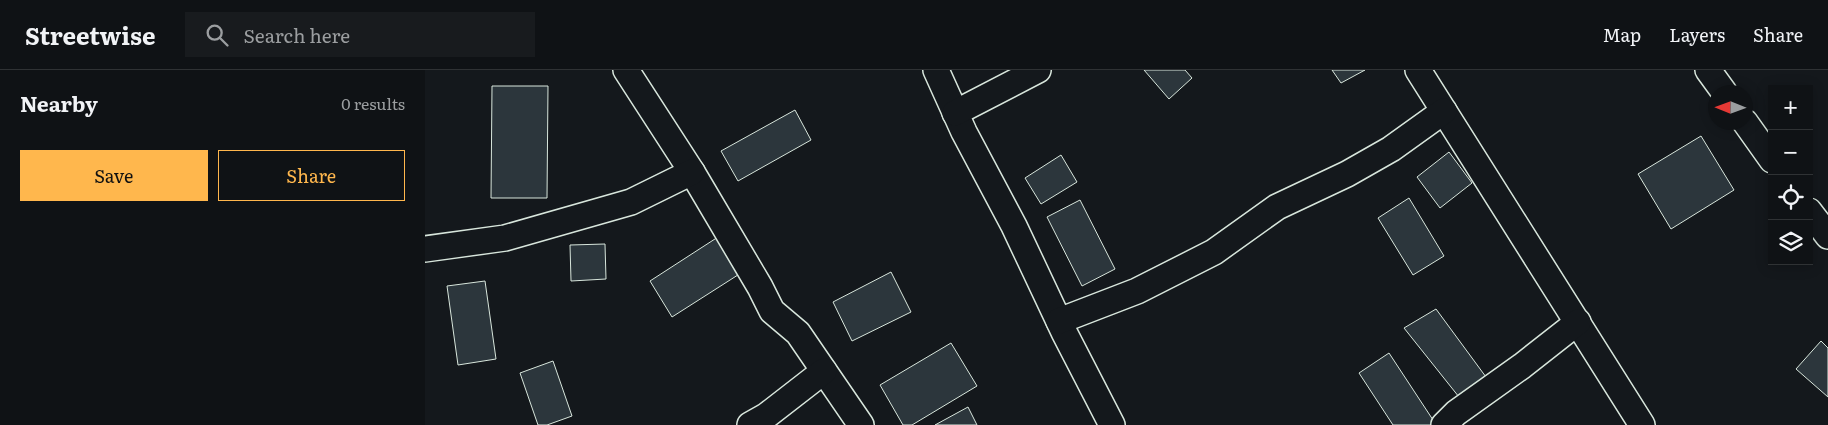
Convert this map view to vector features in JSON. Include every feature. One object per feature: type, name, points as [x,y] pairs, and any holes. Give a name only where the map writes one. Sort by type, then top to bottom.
[{"type":"street","points":[[626,70],[692,172],[760,287],[772,311],[798,333],[861,425]]},
{"type":"street","points":[[936,70],[955,114],[1014,226],[1059,321],[1112,425]]},
{"type":"street","points":[[955,114],[1038,70]]},
{"type":"street","points":[[1417,70],[1642,425]]},
{"type":"street","points":[[1707,70],[1719,85]]},
{"type":"street","points":[[1059,321],[1137,291],[1214,252],[1277,207],[1347,174],[1391,149],[1444,111]]},
{"type":"street","points":[[1751,130],[1768,154]]},
{"type":"street","points":[[425,249],[505,238],[622,205],[692,172]]},
{"type":"street","points":[[1813,216],[1828,236]]},
{"type":"street","points":[[1444,425],[1456,413],[1522,366],[1578,322]]},
{"type":"street","points":[[749,425],[765,416],[824,371]]},
{"type":"building","points":[[1144,70],[1185,70],[1192,78],[1169,99]]},
{"type":"building","points":[[1332,70],[1365,70],[1341,83]]},
{"type":"building","points":[[492,86],[548,86],[547,198],[491,198]]},
{"type":"building","points":[[795,110],[811,140],[738,181],[721,151]]},
{"type":"building","points":[[1701,136],[1734,190],[1671,229],[1638,174]]},
{"type":"building","points":[[1449,152],[1472,183],[1440,208],[1417,177]]},
{"type":"building","points":[[1061,155],[1077,182],[1041,204],[1025,178]]},
{"type":"building","points":[[1409,198],[1444,256],[1413,275],[1378,218]]},
{"type":"building","points":[[1080,200],[1115,269],[1082,286],[1047,217]]},
{"type":"building","points":[[718,237],[741,273],[672,317],[650,281]]},
{"type":"building","points":[[605,244],[606,279],[571,281],[570,245]]},
{"type":"building","points":[[891,272],[911,312],[852,341],[833,302]]},
{"type":"building","points":[[485,281],[496,359],[458,365],[447,286]]},
{"type":"building","points":[[1436,309],[1486,377],[1459,397],[1404,328]]},
{"type":"building","points":[[1821,341],[1828,348],[1828,397],[1796,369]]},
{"type":"building","points":[[951,343],[977,386],[912,425],[903,425],[880,385]]},
{"type":"building","points":[[1389,353],[1435,423],[1432,425],[1393,425],[1359,373]]},
{"type":"building","points":[[553,361],[572,416],[547,425],[538,425],[520,373]]},
{"type":"building","points":[[968,407],[977,425],[935,425]]}]
